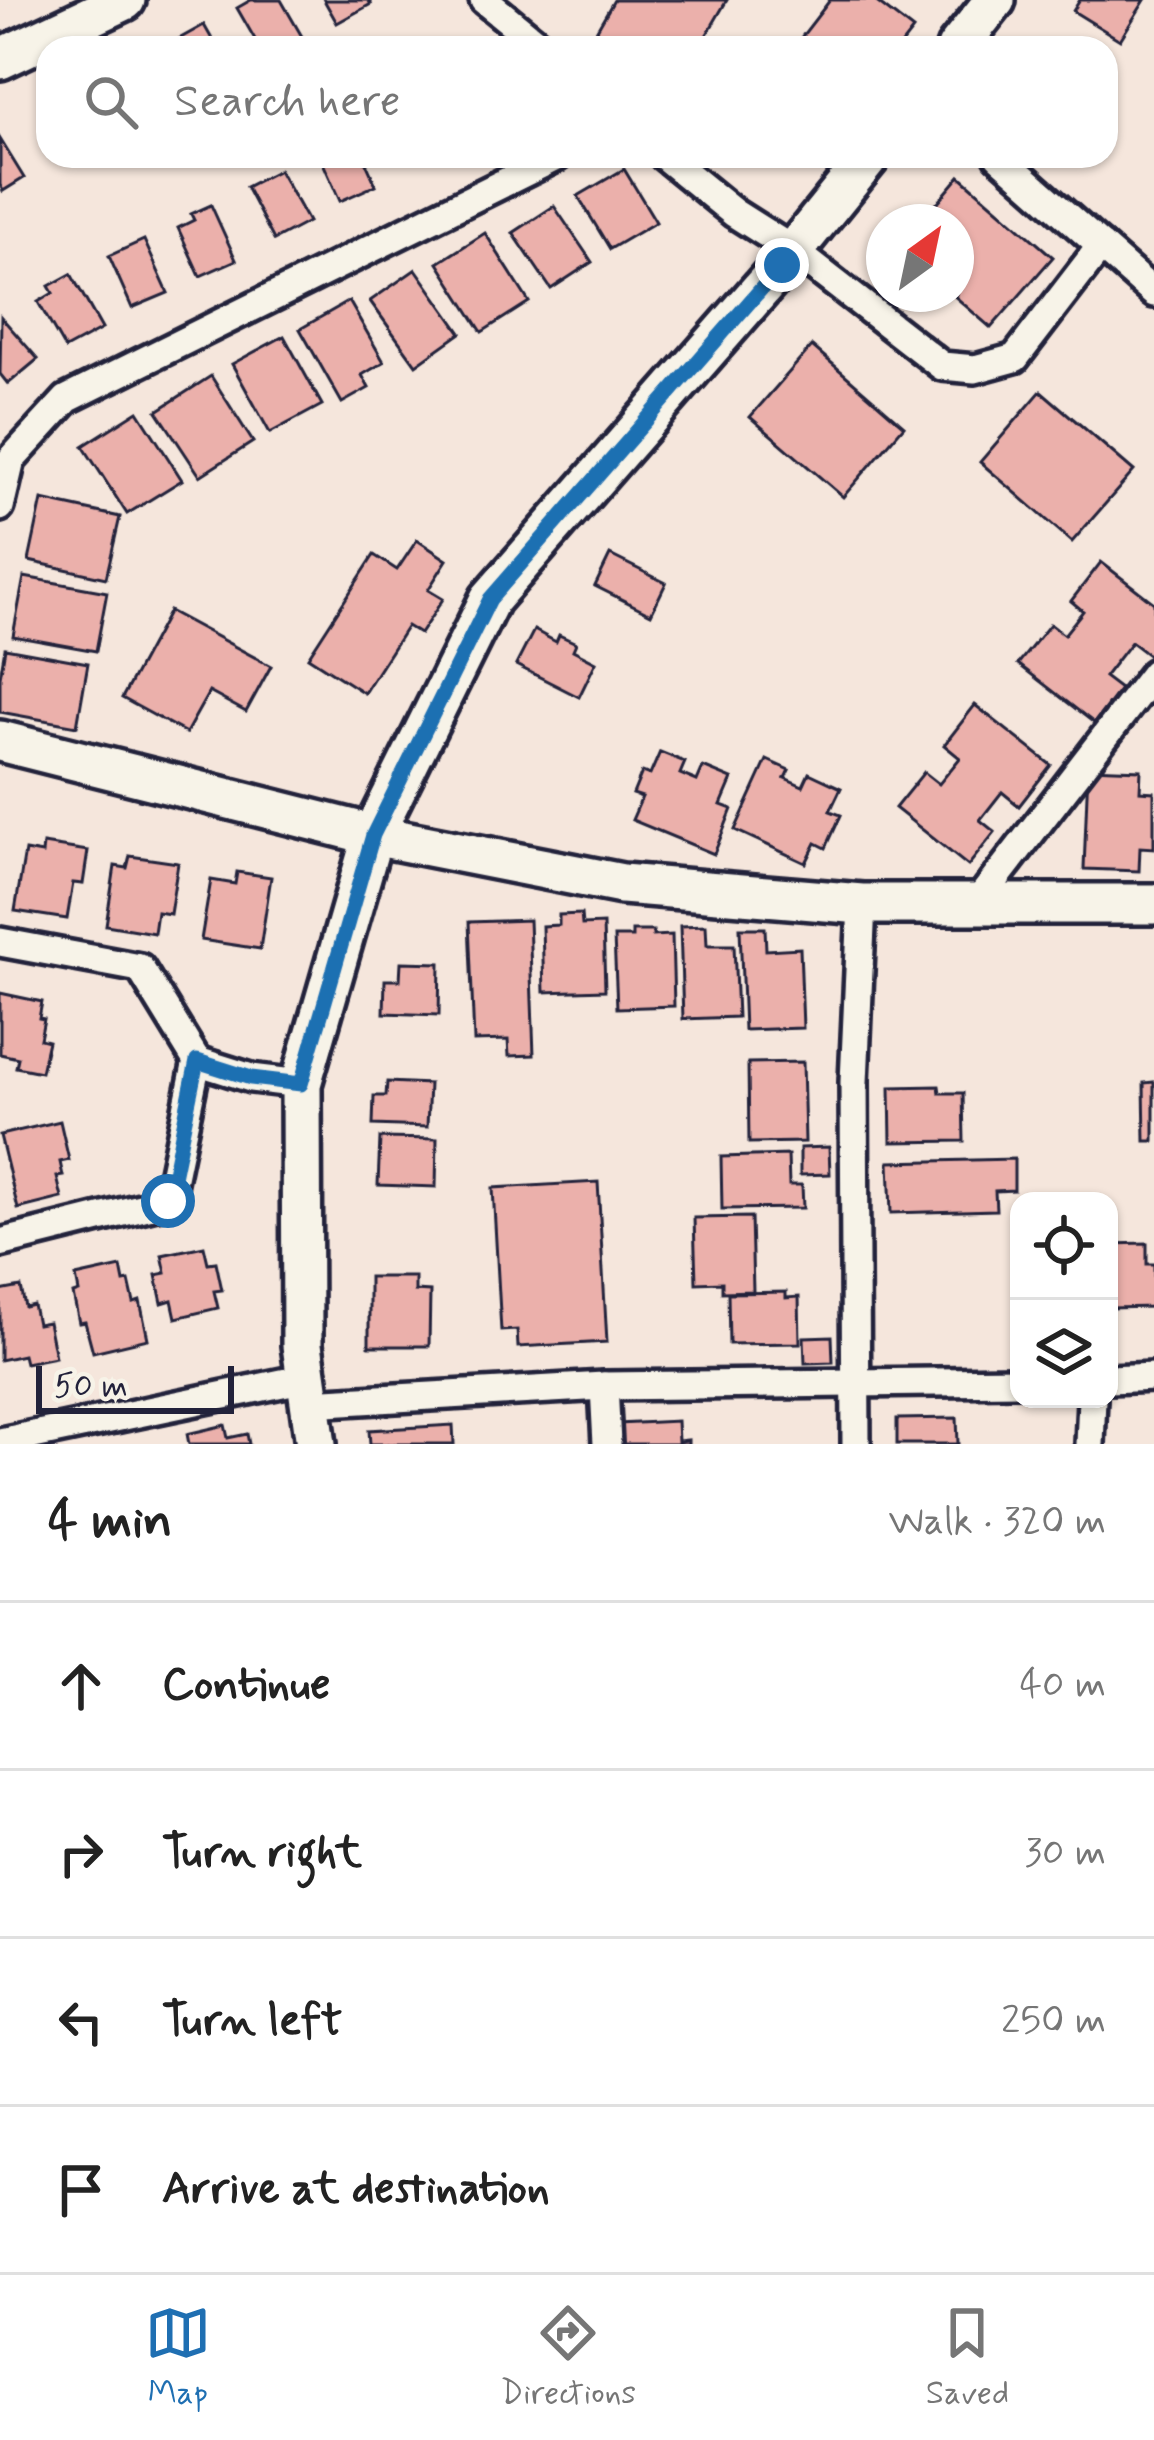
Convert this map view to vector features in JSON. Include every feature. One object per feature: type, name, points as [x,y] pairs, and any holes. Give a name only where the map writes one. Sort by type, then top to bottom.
[{"type":"street","points":[[49,36],[125,0]]},
{"type":"street","points":[[484,0],[528,36]]},
{"type":"street","points":[[966,36],[995,0]]},
{"type":"street","points":[[0,59],[36,42]]},
{"type":"street","points":[[0,507],[11,460],[67,399],[534,168]]},
{"type":"street","points":[[679,168],[942,366],[975,369],[1015,358],[1101,246]]},
{"type":"street","points":[[316,1444],[302,1345],[301,1084],[373,835],[490,599],[794,251],[860,168]]},
{"type":"street","points":[[1013,168],[1154,293]]},
{"type":"street","points":[[976,904],[1154,674]]},
{"type":"street","points":[[0,741],[373,835],[622,884],[862,904],[1154,904]]},
{"type":"street","points":[[856,1444],[854,1082],[862,904]]},
{"type":"street","points":[[0,942],[140,968],[197,1061],[251,1078],[301,1084]]},
{"type":"street","points":[[0,1243],[168,1201],[197,1061]]},
{"type":"street","points":[[1118,1379],[1154,1378]]},
{"type":"street","points":[[0,1442],[79,1434],[308,1391],[1010,1381]]},
{"type":"street","points":[[604,1386],[607,1444]]},
{"type":"street","points":[[1090,1444],[1092,1408]]},
{"type":"building","points":[[251,0],[281,0],[302,36],[253,36],[237,8]]},
{"type":"building","points":[[324,0],[368,0],[371,4],[337,23]]},
{"type":"building","points":[[614,0],[727,0],[706,36],[604,36],[596,31]]},
{"type":"building","points":[[830,0],[874,0],[913,30],[908,36],[802,36]]},
{"type":"building","points":[[1080,0],[1145,0],[1120,40],[1073,11]]},
{"type":"building","points":[[204,25],[210,36],[184,36]]},
{"type":"building","points":[[0,139],[24,178],[3,191],[0,185]]},
{"type":"building","points":[[325,168],[368,168],[376,185],[340,201]]},
{"type":"building","points":[[624,169],[656,222],[610,249],[578,196]]},
{"type":"building","points":[[279,170],[308,222],[274,240],[246,187]]},
{"type":"building","points":[[960,176],[1053,257],[991,328],[973,312],[974,204],[936,204]]},
{"type":"building","points":[[211,205],[236,260],[200,276],[178,228],[194,220],[191,214]]},
{"type":"building","points":[[554,206],[592,262],[551,289],[513,233]]},
{"type":"building","points":[[485,233],[529,302],[482,332],[438,263]]},
{"type":"building","points":[[144,240],[168,293],[132,308],[109,256]]},
{"type":"building","points":[[416,269],[461,333],[416,365],[370,301]]},
{"type":"building","points":[[71,274],[102,329],[65,349],[38,302],[53,293],[49,286]]},
{"type":"building","points":[[349,301],[384,362],[362,375],[369,388],[342,403],[300,329]]},
{"type":"building","points":[[1,317],[38,359],[8,384],[0,374]]},
{"type":"building","points":[[284,336],[322,405],[270,433],[232,364]]},
{"type":"building","points":[[812,346],[904,426],[843,497],[750,417]]},
{"type":"building","points":[[211,376],[253,442],[200,476],[157,411]]},
{"type":"building","points":[[1041,391],[1134,471],[1072,542],[980,462]]},
{"type":"building","points":[[138,411],[182,480],[127,514],[83,446]]},
{"type":"building","points":[[42,500],[120,517],[106,578],[29,561]]},
{"type":"building","points":[[417,540],[447,560],[428,590],[443,599],[420,634],[407,626],[364,693],[308,657],[374,555],[397,570]]},
{"type":"building","points":[[610,555],[666,583],[651,614],[595,586]]},
{"type":"building","points":[[1101,562],[1154,603],[1154,648],[1148,655],[1131,642],[1104,677],[1120,689],[1094,723],[1018,664],[1050,624],[1064,635],[1083,611],[1071,601]]},
{"type":"building","points":[[24,577],[107,592],[96,651],[13,636]]},
{"type":"building","points":[[169,611],[271,666],[246,712],[209,692],[186,733],[122,698]]},
{"type":"building","points":[[534,630],[556,642],[559,635],[576,643],[573,650],[596,662],[579,697],[516,665]]},
{"type":"building","points":[[5,648],[88,663],[77,726],[0,712]]},
{"type":"building","points":[[975,705],[1051,765],[1019,806],[1002,792],[980,820],[995,832],[968,866],[895,808],[924,772],[939,784],[960,758],[944,745]]},
{"type":"building","points":[[660,752],[685,762],[680,774],[697,781],[703,767],[732,779],[721,805],[732,809],[714,854],[632,820],[642,797],[633,794],[642,772],[650,775]]},
{"type":"building","points":[[767,760],[789,770],[785,778],[803,786],[809,773],[841,788],[830,811],[841,815],[826,848],[816,843],[806,863],[735,830]]},
{"type":"building","points":[[1088,768],[1141,770],[1140,791],[1154,792],[1154,848],[1140,847],[1139,871],[1084,869]]},
{"type":"building","points":[[43,844],[88,851],[83,884],[73,883],[67,919],[15,911],[25,851],[42,854]]},
{"type":"building","points":[[130,856],[178,863],[170,914],[157,912],[154,933],[106,925],[115,866],[127,868]]},
{"type":"building","points":[[237,872],[271,877],[260,949],[201,940],[211,880],[235,884]]},
{"type":"building","points":[[581,914],[582,925],[603,924],[605,990],[544,992],[542,926],[559,925],[559,915]]},
{"type":"building","points":[[529,920],[534,1055],[509,1056],[508,1040],[474,1041],[469,922]]},
{"type":"building","points":[[706,925],[707,945],[734,945],[737,1017],[683,1019],[680,926]]},
{"type":"building","points":[[740,928],[765,928],[766,950],[800,948],[803,1028],[744,1030]]},
{"type":"building","points":[[632,931],[672,935],[674,1006],[617,1008],[614,937],[632,937]]},
{"type":"building","points":[[401,962],[440,963],[439,1015],[384,1013],[385,980],[400,980]]},
{"type":"building","points":[[0,993],[42,1002],[40,1039],[48,1041],[41,1072],[16,1067],[18,1058],[0,1054]]},
{"type":"building","points":[[803,1062],[805,1142],[749,1143],[748,1063]]},
{"type":"building","points":[[387,1082],[429,1084],[427,1127],[373,1125],[374,1096],[386,1096]]},
{"type":"building","points":[[1154,1082],[1154,1141],[1145,1141],[1144,1083]]},
{"type":"building","points":[[939,1086],[940,1093],[963,1093],[964,1141],[891,1142],[890,1087]]},
{"type":"building","points":[[60,1121],[69,1160],[60,1162],[63,1176],[57,1177],[62,1198],[18,1209],[0,1135]]},
{"type":"building","points":[[380,1138],[437,1139],[436,1187],[378,1185]]},
{"type":"building","points":[[829,1147],[830,1174],[800,1175],[800,1148]]},
{"type":"building","points":[[788,1155],[789,1185],[802,1185],[803,1208],[722,1209],[721,1157]]},
{"type":"building","points":[[1014,1159],[1014,1190],[995,1191],[996,1210],[891,1213],[889,1162]]},
{"type":"building","points":[[598,1182],[607,1342],[518,1347],[517,1330],[501,1331],[493,1188]]},
{"type":"building","points":[[751,1217],[753,1291],[722,1292],[722,1282],[696,1283],[694,1218]]},
{"type":"building","points":[[1147,1243],[1147,1264],[1154,1264],[1154,1307],[1118,1308],[1118,1244]]},
{"type":"building","points":[[204,1246],[208,1263],[216,1262],[222,1290],[214,1291],[218,1308],[176,1318],[172,1300],[162,1303],[156,1275],[166,1273],[162,1255]]},
{"type":"building","points":[[121,1267],[134,1303],[140,1301],[148,1339],[93,1352],[85,1322],[79,1323],[73,1294],[79,1292],[76,1277]]},
{"type":"building","points":[[369,1277],[415,1277],[415,1291],[430,1292],[429,1346],[369,1346]]},
{"type":"building","points":[[21,1287],[25,1307],[33,1305],[37,1324],[48,1322],[55,1357],[25,1363],[23,1355],[0,1360],[0,1291]]},
{"type":"building","points":[[786,1292],[786,1298],[799,1297],[800,1343],[729,1344],[728,1293]]},
{"type":"building","points":[[832,1336],[833,1362],[805,1363],[804,1337]]},
{"type":"building","points":[[957,1418],[958,1444],[897,1444],[897,1419]]},
{"type":"building","points":[[677,1421],[678,1441],[688,1440],[688,1444],[619,1444],[618,1424]]},
{"type":"building","points":[[225,1425],[228,1438],[247,1434],[249,1444],[189,1444],[187,1434]]},
{"type":"building","points":[[453,1425],[454,1444],[370,1444],[369,1430]]},
{"type":"route","points":[[168,1201],[197,1061],[251,1078],[301,1084],[373,835],[490,599],[782,265]]}]
